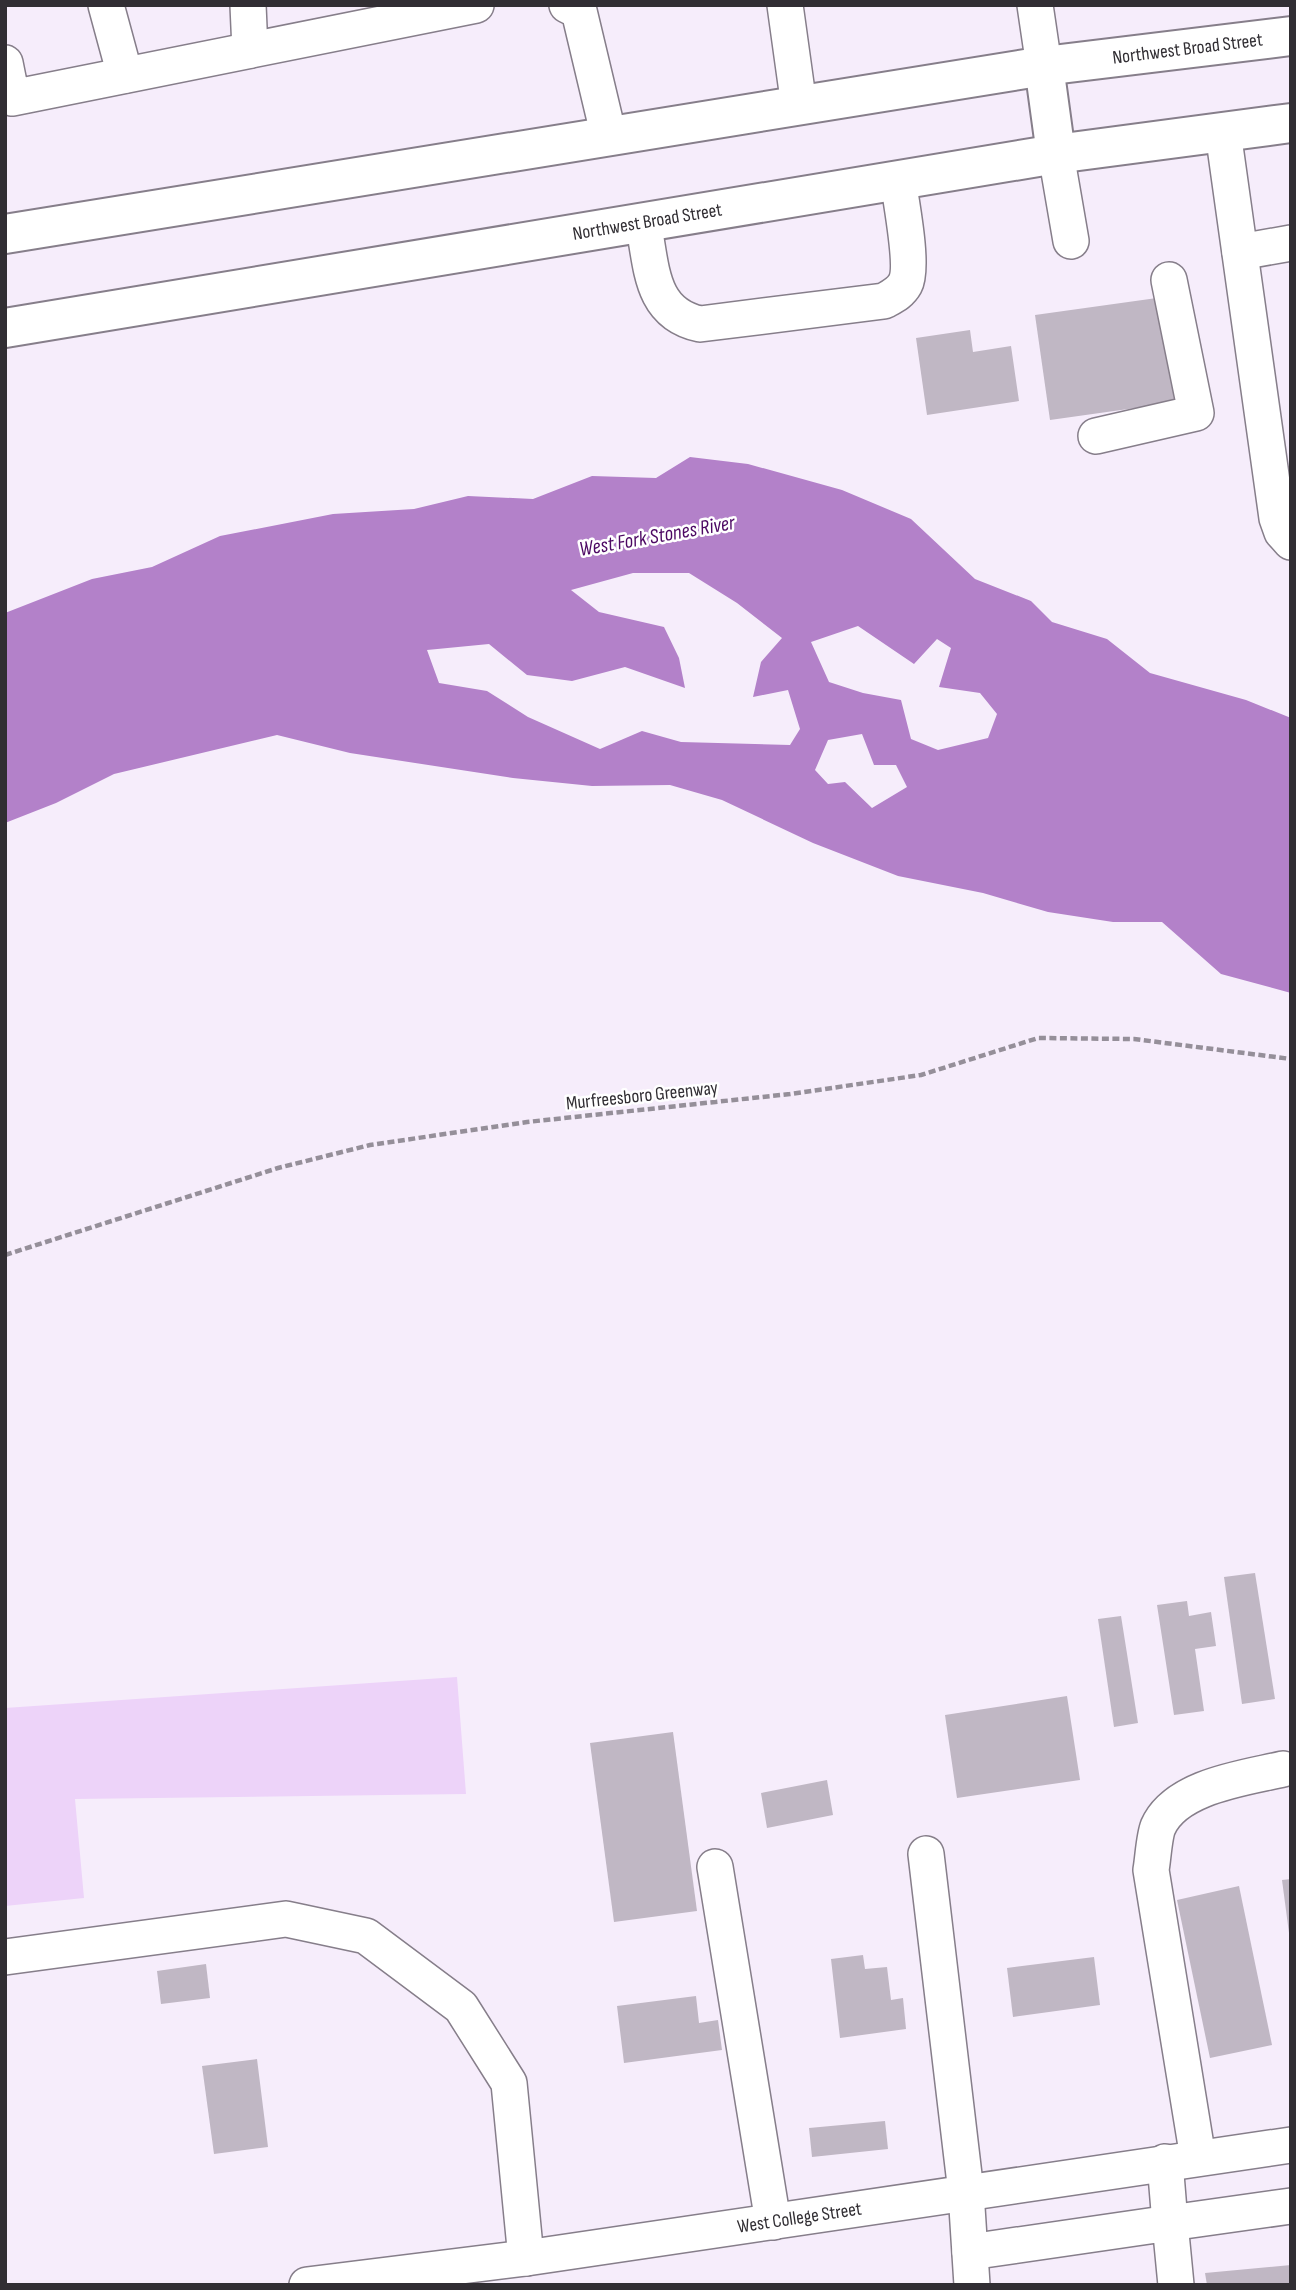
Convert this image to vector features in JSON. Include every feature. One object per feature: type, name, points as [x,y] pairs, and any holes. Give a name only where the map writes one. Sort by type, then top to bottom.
[{"type":"main road","name":"Northwest Broad Street","points":[[5,234],[1044,66],[1291,36]]},
{"type":"main road","points":[[1044,66],[1056,154]]},
{"type":"main road","name":"Northwest Broad Street","points":[[5,328],[1056,154],[1291,123]]},
{"type":"street","points":[[106,5],[125,75]]},
{"type":"street","points":[[248,5],[250,50]]},
{"type":"street","points":[[5,63],[12,98],[476,5]]},
{"type":"street","points":[[567,5],[579,11],[609,137]]},
{"type":"street","points":[[785,5],[799,106]]},
{"type":"street","points":[[1035,5],[1044,66]]},
{"type":"street","points":[[1223,132],[1277,518],[1282,532],[1291,542]]},
{"type":"street","points":[[1056,154],[1072,242]]},
{"type":"street","points":[[643,222],[657,294],[664,304],[687,321],[700,324],[884,301],[898,294],[906,282],[908,266],[898,180]]},
{"type":"street","points":[[1240,252],[1291,243]]},
{"type":"street","points":[[1096,436],[1196,414],[1169,280]]},
{"type":"street","points":[[1177,2285],[1170,2223],[1181,2160],[1151,1870],[1157,1828],[1176,1804],[1210,1787],[1283,1769]]},
{"type":"street","points":[[926,1854],[966,2192],[971,2268],[1170,2223],[1291,2206]]},
{"type":"street","points":[[715,1867],[773,2221]]},
{"type":"street","points":[[5,1957],[286,1919],[366,1936],[461,2007],[509,2083],[526,2258]]},
{"type":"street","name":"West College Street","points":[[307,2285],[526,2258],[1291,2145]]},
{"type":"path","name":"Murfreesboro Greenway","points":[[5,1255],[278,1168],[370,1145],[527,1122],[790,1094],[921,1074],[1038,1038],[1134,1039],[1291,1059]]},
{"type":"shaded area","points":[[457,1677],[466,1794],[75,1799],[84,1898],[5,1906],[5,1708]]},
{"type":"water","name":"West Fork Stones River","points":[[690,457],[748,464],[842,490],[911,519],[975,579],[1031,601],[1052,622],[1107,639],[1150,673],[1246,700],[1291,718],[1291,993],[1221,974],[1162,922],[1113,922],[1048,912],[983,893],[898,876],[813,843],[722,800],[670,785],[592,786],[513,778],[350,753],[277,735],[114,774],[56,803],[5,823],[5,613],[92,579],[152,567],[220,536],[333,514],[414,509],[468,496],[533,499],[592,476],[656,478]],"holes":[[[633,573],[689,573],[737,603],[782,638],[761,662],[753,697],[788,690],[800,729],[790,745],[681,742],[642,731],[600,749],[528,717],[487,691],[439,683],[427,650],[489,644],[527,675],[572,681],[625,667],[685,688],[679,658],[664,627],[599,612],[571,590]],[[858,626],[914,664],[937,639],[951,648],[939,687],[980,693],[997,714],[988,738],[938,750],[911,739],[901,700],[863,693],[829,682],[811,642]],[[862,734],[874,765],[896,765],[907,787],[872,808],[845,782],[828,784],[815,770],[828,740]]]},
{"type":"building","points":[[1164,297],[1178,402],[1050,420],[1035,315]]},
{"type":"building","points":[[970,330],[973,352],[1011,346],[1019,401],[927,415],[916,338]]},
{"type":"building","points":[[1255,1573],[1275,1699],[1242,1704],[1224,1577]]},
{"type":"building","points":[[1187,1601],[1189,1616],[1211,1612],[1216,1646],[1195,1649],[1204,1711],[1174,1715],[1157,1605]]},
{"type":"building","points":[[1121,1616],[1138,1723],[1114,1727],[1098,1619]]},
{"type":"building","points":[[1067,1696],[1080,1780],[957,1798],[945,1715]]},
{"type":"building","points":[[673,1732],[697,1911],[614,1922],[590,1743]]},
{"type":"building","points":[[827,1780],[833,1815],[767,1828],[761,1793]]},
{"type":"building","points":[[1291,1879],[1291,1933],[1289,1933],[1282,1880]]},
{"type":"building","points":[[1239,1886],[1272,2045],[1210,2058],[1177,1900]]},
{"type":"building","points":[[863,1955],[865,1969],[887,1967],[891,2000],[903,1998],[906,2029],[840,2038],[831,1959]]},
{"type":"building","points":[[1094,1957],[1100,2005],[1013,2017],[1007,1968]]},
{"type":"building","points":[[206,1964],[210,1998],[161,2004],[157,1971]]},
{"type":"building","points":[[696,1996],[699,2023],[718,2020],[722,2050],[624,2063],[617,2006]]},
{"type":"building","points":[[257,2059],[268,2147],[214,2154],[202,2066]]},
{"type":"building","points":[[885,2121],[888,2149],[812,2157],[809,2128]]},
{"type":"building","points":[[1291,2265],[1291,2285],[1207,2285],[1205,2273]]}]
